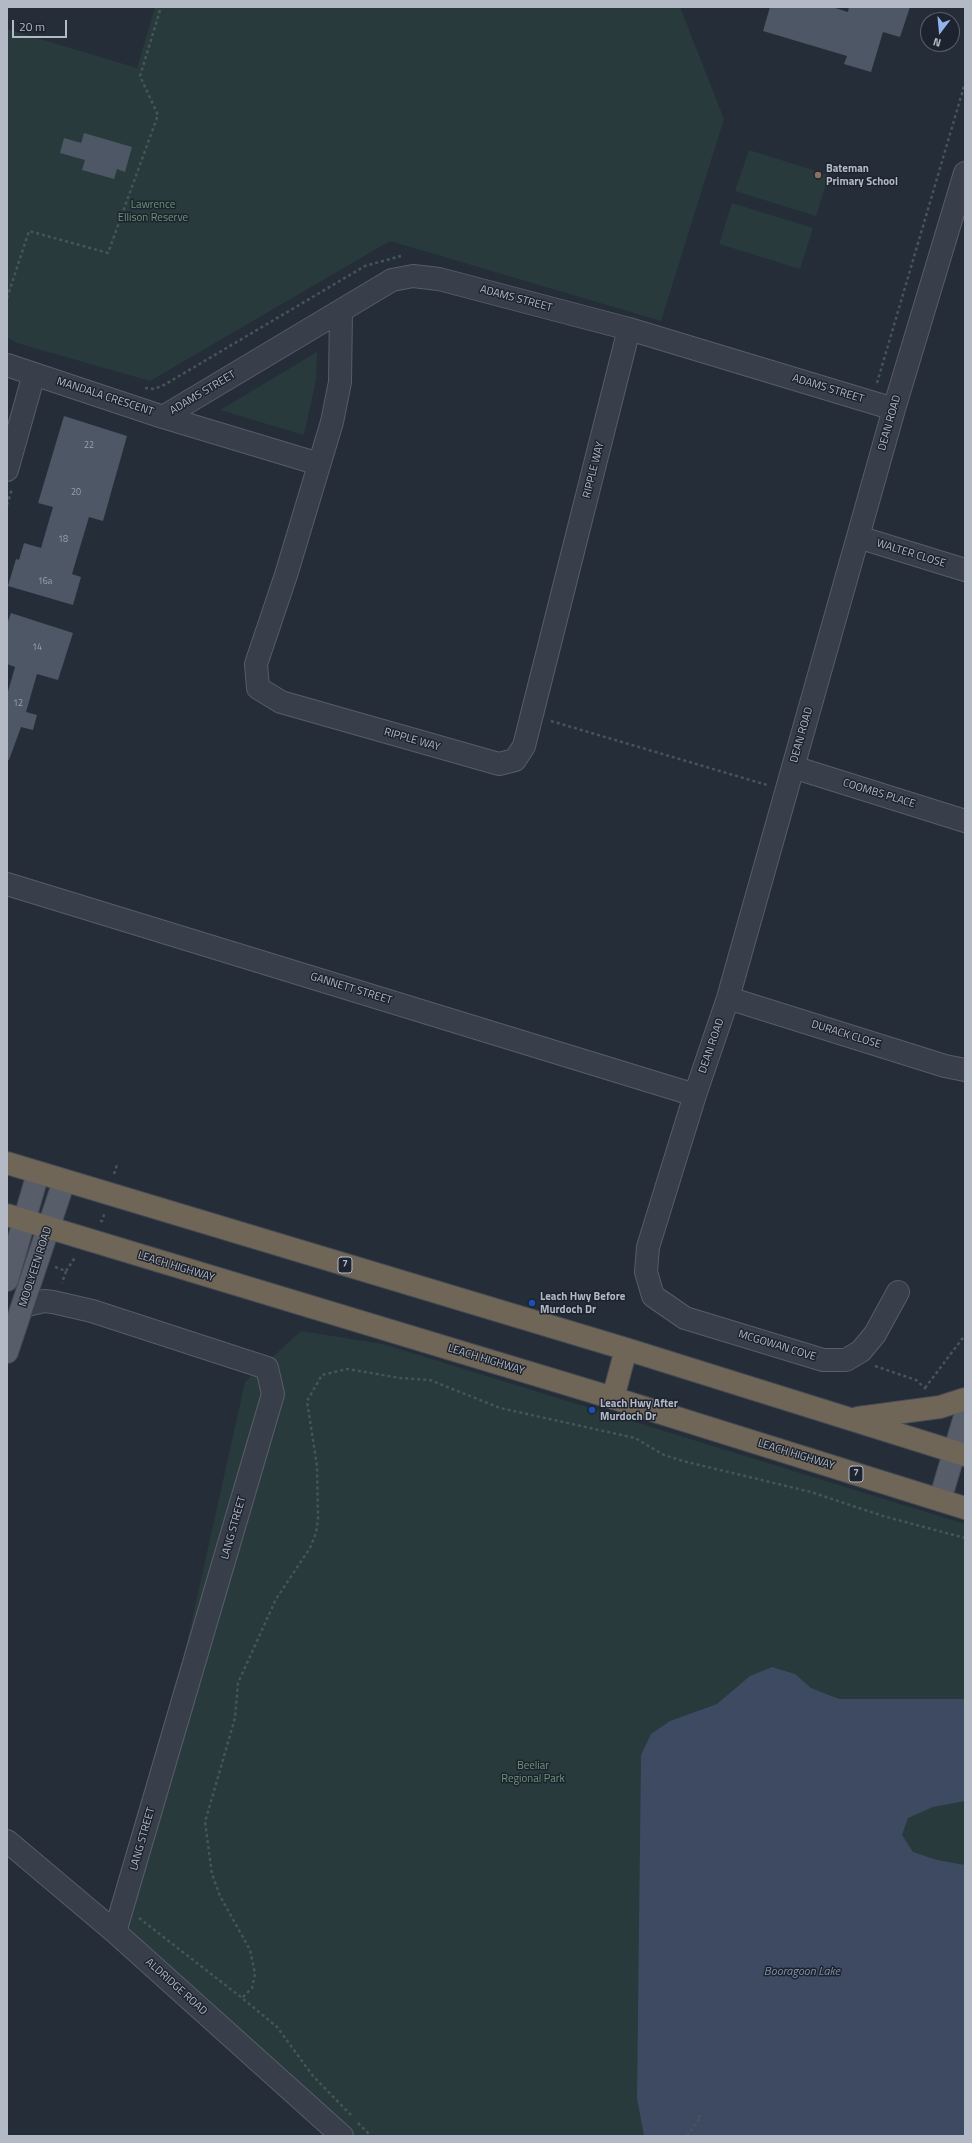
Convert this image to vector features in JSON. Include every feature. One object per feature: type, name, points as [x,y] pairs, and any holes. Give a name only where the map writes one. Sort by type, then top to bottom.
[{"type":"highway","name":"7","points":[[7,1163],[626,1349],[960,1453]]},
{"type":"highway","name":"LEACH HIGHWAY","points":[[16,1218],[612,1398],[965,1508]]},
{"type":"highway","points":[[612,1398],[626,1349]]},
{"type":"highway","points":[[850,1420],[940,1407],[965,1399]]},
{"type":"main road","points":[[7,1280],[16,1218],[38,1173]]},
{"type":"main road","name":"MOOLYEEN ROAD","points":[[7,1352],[64,1181]]},
{"type":"main road","points":[[940,1500],[960,1453],[965,1416]]},
{"type":"street","name":"DEAN ROAD","points":[[653,1296],[646,1272],[648,1247],[695,1095],[728,998],[894,409],[965,173]]},
{"type":"street","name":"ADAMS STREET","points":[[163,416],[392,280],[413,276],[439,279],[629,329],[894,409]]},
{"type":"street","name":"RIPPLE WAY","points":[[341,311],[340,382],[332,422],[286,575],[256,664],[258,688],[280,702],[499,764],[515,760],[524,746],[629,329]]},
{"type":"street","name":"MANDALA CRESCENT","points":[[7,365],[163,416],[319,464]]},
{"type":"street","points":[[7,470],[34,374]]},
{"type":"street","name":"WALTER CLOSE","points":[[858,537],[965,570]]},
{"type":"street","name":"COOMBS PLACE","points":[[793,767],[965,821]]},
{"type":"street","name":"GANNETT STREET","points":[[7,884],[695,1095]]},
{"type":"street","name":"DURACK CLOSE","points":[[728,998],[945,1066],[965,1070]]},
{"type":"street","name":"MCGOWAN COVE","points":[[653,1296],[685,1318],[823,1360],[846,1360],[861,1351],[875,1334],[898,1292]]},
{"type":"street","name":"LANG STREET","points":[[23,1306],[44,1301],[92,1311],[267,1368],[273,1394],[115,1932]]},
{"type":"street","name":"ALDRIDGE ROAD","points":[[7,1841],[115,1932],[342,2136]]},
{"type":"path","points":[[7,298],[29,231],[108,252],[158,115],[140,76],[161,7]]},
{"type":"path","points":[[533,715],[787,791]]},
{"type":"path","points":[[58,1268],[66,1271],[60,1291]]},
{"type":"path","points":[[925,1388],[965,1335]]},
{"type":"path","points":[[861,1351],[869,1364],[903,1374],[916,1380],[925,1388],[928,1394]]},
{"type":"path","points":[[242,1998],[252,1988],[255,1974],[250,1950],[220,1896],[212,1874],[205,1822],[235,1718],[238,1683],[276,1599],[310,1548],[316,1534],[318,1519],[317,1466],[307,1401],[322,1375],[347,1369],[400,1378],[430,1380],[500,1408],[635,1438],[664,1455],[683,1461],[812,1492],[883,1516],[965,1538]]},
{"type":"path","points":[[123,1906],[277,2027],[313,2076],[372,2136]]},
{"type":"path","points":[[687,2136],[701,2117],[698,2116]]},
{"type":"green space","name":"Lawrence Ellison Reserve","points":[[155,7],[680,7],[724,119],[661,321],[390,241],[150,381],[17,343],[7,337],[7,29],[137,68]]},
{"type":"green space","points":[[749,150],[829,175],[816,216],[735,191]]},
{"type":"green space","points":[[732,203],[813,228],[800,269],[719,244]]},
{"type":"green space","points":[[317,352],[316,380],[304,435],[220,410]]},
{"type":"green space","name":"Beeliar Regional Park","points":[[301,1331],[383,1344],[965,1524],[965,2136],[356,2136],[131,1937],[128,1923],[132,1889],[245,1382]]},
{"type":"water","name":"Booragoon Lake","points":[[772,1667],[795,1674],[811,1688],[839,1699],[965,1699],[965,1801],[933,1807],[908,1818],[902,1835],[913,1852],[937,1860],[965,1865],[965,2136],[644,2136],[637,2098],[641,1755],[651,1734],[670,1721],[717,1704],[750,1676]]},
{"type":"building","points":[[770,7],[832,7],[848,12],[849,7],[910,7],[900,37],[883,32],[871,72],[844,64],[847,56],[763,31]]},
{"type":"building","points":[[84,133],[132,147],[125,172],[117,169],[114,179],[82,170],[85,160],[60,153],[64,138],[81,143]]},
{"type":"building","points":[[64,416],[127,436],[103,521],[89,517],[72,574],[81,577],[73,605],[8,586],[16,559],[19,560],[24,543],[41,548],[53,507],[38,503]]},
{"type":"building","points":[[11,613],[73,633],[58,680],[37,674],[26,712],[37,715],[33,730],[21,727],[9,760],[7,760],[7,695],[15,667],[7,664],[7,624]]},
{"type":"place","name":"Bateman Primary School","points":[[818,175]]},
{"type":"place","name":"Leach Hwy Before Murdoch Dr","points":[[532,1303]]},
{"type":"place","name":"Leach Hwy After Murdoch Dr","points":[[592,1410]]}]
